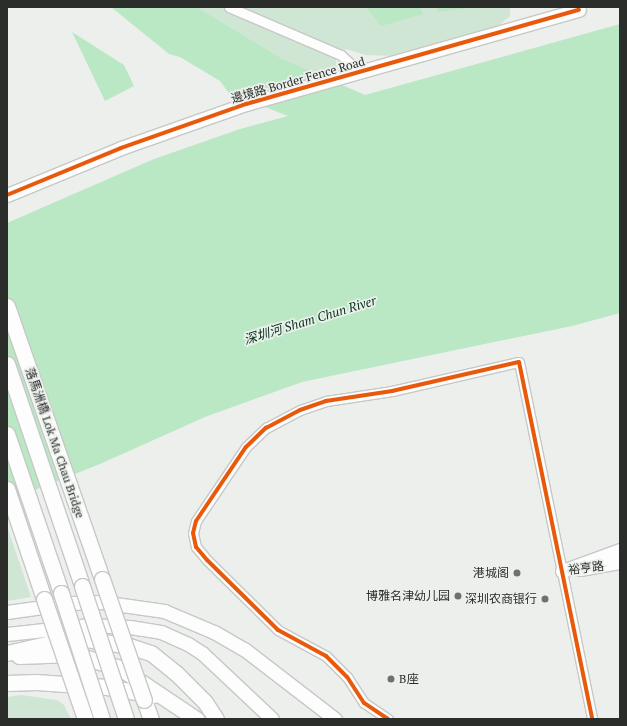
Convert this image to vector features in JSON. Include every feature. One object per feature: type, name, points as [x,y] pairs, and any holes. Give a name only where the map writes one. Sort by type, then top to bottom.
[{"type":"main road","name":"落馬洲橋 Lok Ma Chau Bridge","points":[[7,306],[150,719]]},
{"type":"main road","name":"落馬洲橋 Lok Ma Chau Bridge","points":[[7,364],[126,719]]},
{"type":"main road","points":[[7,434],[102,719]]},
{"type":"main road","points":[[7,489],[85,719]]},
{"type":"main road","points":[[7,653],[35,638],[73,626]]},
{"type":"main road","points":[[7,653],[64,640],[86,639],[129,646],[151,653],[176,673],[205,702],[216,719]]},
{"type":"main road","points":[[7,657],[74,654],[120,668],[183,708],[196,719]]},
{"type":"main road","points":[[7,684],[36,682],[133,690],[183,708]]},
{"type":"street","points":[[229,7],[341,55],[359,72]]},
{"type":"street","name":"邊境路 Border Fence Road","points":[[7,195],[121,148],[246,104],[579,10]]},
{"type":"street","points":[[388,719],[364,703],[346,677],[326,656],[269,622],[196,547],[193,533],[196,521],[246,447],[266,428],[300,410],[326,401],[392,391],[519,362],[592,719]]},
{"type":"street","name":"裕亨路","points":[[562,571],[620,550]]},
{"type":"street","name":"裕亨路","points":[[562,571],[620,562]]},
{"type":"street","points":[[7,612],[31,608],[101,602],[164,611],[214,632],[244,649],[335,719]]},
{"type":"street","points":[[7,615],[31,608]]},
{"type":"street","points":[[7,634],[73,626],[130,627],[161,632],[188,644],[202,653],[272,719]]},
{"type":"shaded area","points":[[197,7],[510,7],[510,16],[494,29],[392,56],[365,55],[346,49],[334,53],[338,66],[319,75],[281,58]]},
{"type":"shaded area","points":[[8,529],[31,597],[7,601]]},
{"type":"shaded area","points":[[21,695],[57,700],[64,705],[71,719],[7,719],[7,697]]},
{"type":"water","name":"深圳河 Sham Chun River","points":[[111,7],[197,7],[281,58],[365,95],[620,24],[620,313],[572,326],[302,382],[205,417],[100,464],[7,501],[7,223],[154,159],[240,129],[288,116],[229,93],[220,81],[180,57],[169,54]]},
{"type":"water","points":[[366,7],[420,7],[423,14],[381,26]]},
{"type":"water","points":[[436,7],[476,7],[438,12]]},
{"type":"water","points":[[72,32],[124,65],[134,86],[105,101]]},
{"type":"cycle path","points":[[7,195],[121,148],[246,104],[579,10]]},
{"type":"cycle path","points":[[388,719],[364,703],[347,677],[326,656],[278,630],[207,560],[196,547],[193,533],[196,521],[246,447],[266,428],[300,410],[326,401],[392,391],[519,362],[592,719]]},
{"type":"place","name":"港城阁","points":[[517,573]]},
{"type":"place","name":"博雅名津幼儿园","points":[[458,596]]},
{"type":"place","name":"深圳农商银行","points":[[545,599]]},
{"type":"place","name":"B座","points":[[391,679]]}]
